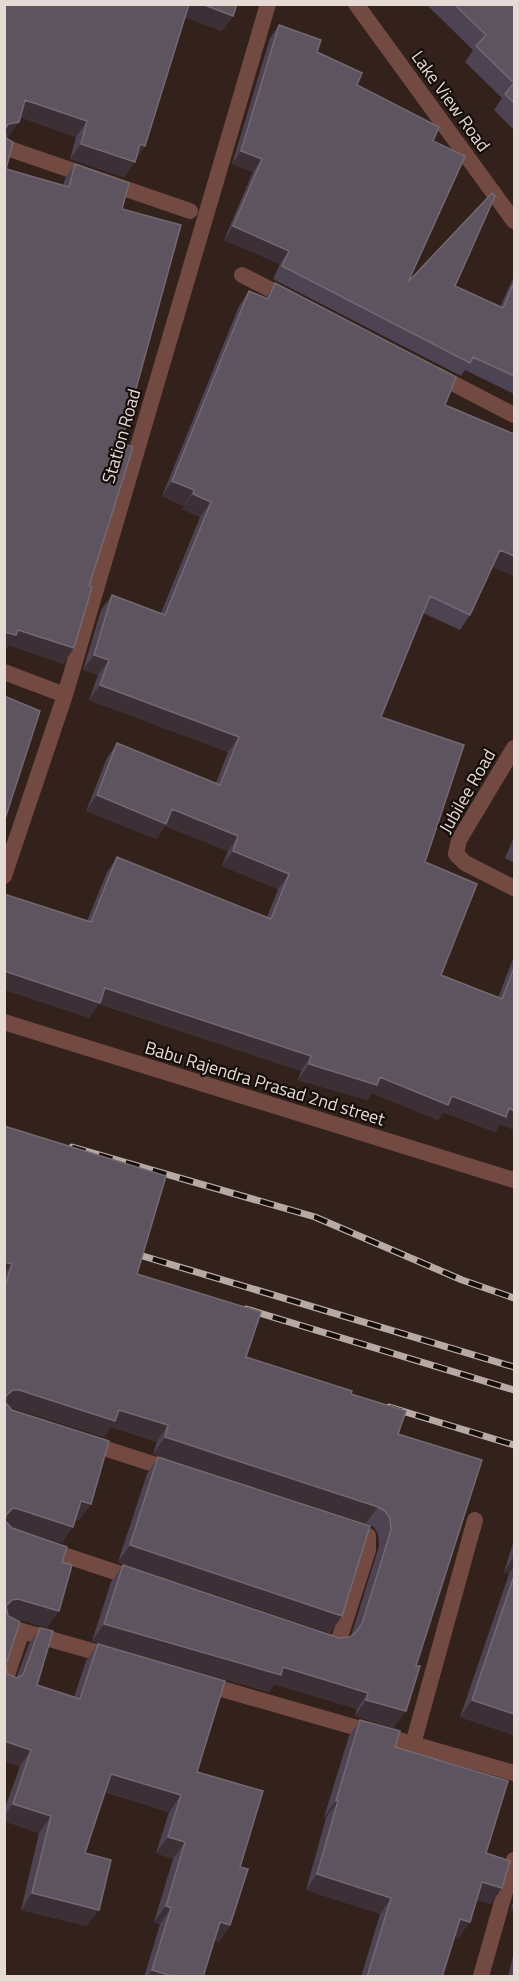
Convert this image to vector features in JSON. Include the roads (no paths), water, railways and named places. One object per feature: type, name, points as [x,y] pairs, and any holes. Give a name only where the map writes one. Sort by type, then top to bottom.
[{"type":"street","name":"Station Road","points":[[4,876],[65,695],[268,4]]},
{"type":"street","name":"Lake View Road","points":[[356,4],[514,221]]},
{"type":"street","points":[[4,147],[190,211]]},
{"type":"street","points":[[242,275],[305,307]]},
{"type":"street","points":[[420,366],[514,415]]},
{"type":"street","points":[[4,672],[65,695]]},
{"type":"street","name":"Jubilee Road","points":[[514,748],[459,840],[456,855],[465,863],[514,888]]},
{"type":"street","name":"Babu Rajendra Prasad 2nd street","points":[[4,1022],[514,1180]]},
{"type":"street","points":[[71,1437],[192,1477]]},
{"type":"street","points":[[413,1744],[475,1520]]},
{"type":"street","points":[[304,1635],[331,1644],[339,1640],[368,1550],[368,1536],[335,1524]]},
{"type":"street","points":[[4,1535],[151,1584]]},
{"type":"street","points":[[4,1626],[126,1661]]},
{"type":"street","points":[[4,1684],[22,1631]]},
{"type":"street","points":[[183,1677],[514,1773]]},
{"type":"street","points":[[481,1977],[514,1860]]},
{"type":"railway","points":[[72,1147],[315,1217],[462,1280],[514,1298]]},
{"type":"railway","points":[[126,1251],[514,1367]]},
{"type":"railway","points":[[246,1309],[514,1390]]},
{"type":"railway","points":[[389,1407],[514,1445]]}]
